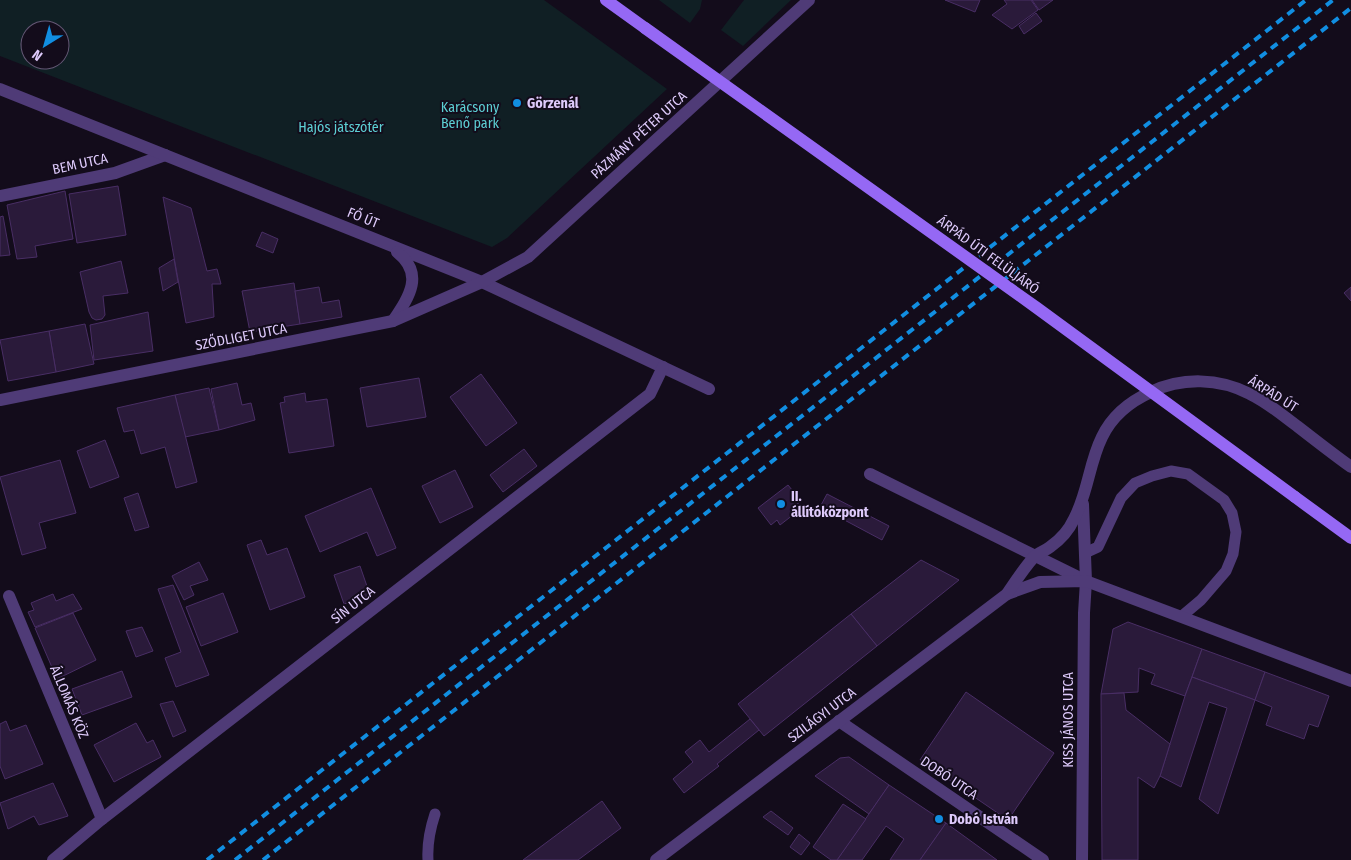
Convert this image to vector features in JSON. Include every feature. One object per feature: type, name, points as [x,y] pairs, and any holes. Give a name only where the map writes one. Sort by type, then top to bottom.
[{"type":"main road","name":"ÁRPÁD ÚTI FELÜLJÁRÓ","points":[[606,0],[1037,308],[1351,538]]},
{"type":"street","name":"PÁZMÁNY PÉTER UTCA","points":[[482,282],[528,257],[809,0]]},
{"type":"street","name":"FŐ ÚT","points":[[0,89],[482,282],[709,389]]},
{"type":"street","name":"BEM UTCA","points":[[0,196],[115,173],[165,155]]},
{"type":"street","points":[[387,244],[408,260],[413,278],[408,298],[393,321]]},
{"type":"street","name":"SZŐDLIGET UTCA","points":[[0,400],[393,321],[482,282]]},
{"type":"street","name":"SÍN UTCA","points":[[53,860],[102,819],[650,394],[663,367]]},
{"type":"street","name":"ÁRPÁD ÚT","points":[[1034,556],[1051,546],[1064,534],[1074,520],[1083,499],[1089,473],[1102,436],[1116,416],[1137,398],[1162,386],[1184,381],[1205,381],[1229,385],[1250,394],[1271,407],[1351,467]]},
{"type":"street","points":[[870,474],[1086,581],[1351,681]]},
{"type":"street","name":"ÁRPÁD ÚT","points":[[1083,499],[1086,581]]},
{"type":"street","name":"SZILÁGYI UTCA","points":[[1007,594],[1034,556]]},
{"type":"street","name":"SZILÁGYI UTCA","points":[[656,860],[1007,594],[1040,582],[1086,581]]},
{"type":"street","name":"KISS JÁNOS UTCA","points":[[1082,860],[1084,613],[1086,581]]},
{"type":"street","name":"ÁLLOMÁS KÖZ","points":[[9,596],[102,819]]},
{"type":"street","name":"DOBÓ UTCA","points":[[839,721],[1043,860]]},
{"type":"lane","points":[[1085,553],[1098,546],[1120,498],[1135,483],[1171,471],[1188,474],[1224,500],[1232,513],[1236,532],[1233,554],[1226,571],[1201,600],[1182,616]]},
{"type":"lane","points":[[428,860],[427,846],[435,814]]},
{"type":"green space","name":"Karácsony Benő park","points":[[0,0],[544,0],[667,89],[507,238],[492,247],[36,70],[70,70],[70,20],[20,20],[20,64],[0,56]]},
{"type":"green space","points":[[659,0],[702,0],[700,9],[690,23]]},
{"type":"green space","points":[[744,0],[791,0],[743,46],[721,30]]},
{"type":"building","points":[[945,0],[980,0],[975,12]]},
{"type":"building","points":[[1004,0],[1031,0],[1038,10],[1012,29],[992,15],[1007,4]]},
{"type":"building","points":[[1032,0],[1053,0],[1039,10]]},
{"type":"building","points":[[1036,13],[1042,21],[1024,34],[1019,26]]},
{"type":"building","points":[[118,186],[126,235],[77,243],[69,194]]},
{"type":"building","points":[[65,191],[73,239],[35,246],[37,257],[17,259],[7,205]]},
{"type":"building","points":[[163,197],[191,208],[207,271],[217,269],[221,284],[212,284],[214,317],[186,323]]},
{"type":"building","points":[[3,216],[10,255],[0,256],[0,217]]},
{"type":"building","points":[[262,232],[278,239],[273,253],[256,246]]},
{"type":"building","points":[[174,259],[178,282],[163,291],[159,268]]},
{"type":"building","points":[[121,261],[128,293],[103,296],[105,315],[102,319],[96,320],[92,318],[89,312],[80,272]]},
{"type":"building","points":[[294,283],[300,324],[250,332],[242,291]]},
{"type":"building","points":[[319,287],[322,303],[339,300],[342,317],[300,324],[295,291]]},
{"type":"building","points":[[1351,287],[1351,301],[1344,293]]},
{"type":"building","points":[[148,312],[153,351],[94,360],[90,325]]},
{"type":"building","points":[[85,324],[94,364],[56,372],[49,331]]},
{"type":"building","points":[[49,331],[56,372],[8,381],[0,340]]},
{"type":"building","points":[[481,374],[517,423],[486,446],[450,397]]},
{"type":"building","points":[[419,378],[426,417],[367,427],[360,388]]},
{"type":"building","points":[[237,383],[242,405],[251,403],[255,420],[219,430],[211,389]]},
{"type":"building","points":[[209,388],[219,430],[185,437],[175,395]]},
{"type":"building","points":[[305,393],[306,402],[327,399],[334,446],[289,453],[280,403],[285,402],[284,397]]},
{"type":"building","points":[[175,395],[197,482],[176,488],[165,447],[141,454],[134,430],[124,432],[117,408]]},
{"type":"building","points":[[105,440],[119,477],[90,488],[77,451]]},
{"type":"building","points":[[524,449],[537,466],[503,492],[490,475]]},
{"type":"building","points":[[60,460],[76,513],[39,523],[46,548],[22,555],[0,477]]},
{"type":"building","points":[[455,470],[473,507],[440,523],[422,486]]},
{"type":"building","name":"II. állítóközpont","points":[[788,485],[801,501],[795,506],[798,511],[780,525],[777,520],[771,525],[758,508]]},
{"type":"building","points":[[371,488],[396,548],[377,556],[367,532],[320,552],[305,516]]},
{"type":"building","points":[[138,493],[149,527],[135,531],[124,498]]},
{"type":"building","points":[[827,494],[889,526],[882,540],[820,507]]},
{"type":"building","points":[[261,540],[267,555],[287,548],[305,597],[270,610],[247,545]]},
{"type":"building","points":[[921,560],[959,580],[877,646],[851,614]]},
{"type":"building","points":[[199,562],[208,580],[190,586],[194,595],[184,600],[172,576]]},
{"type":"building","points":[[360,566],[370,595],[344,604],[334,575]]},
{"type":"building","points":[[173,585],[209,675],[176,687],[165,658],[181,652],[158,589]]},
{"type":"building","points":[[223,593],[238,632],[201,646],[186,607]]},
{"type":"building","points":[[53,594],[56,601],[73,594],[82,609],[35,627],[28,612],[34,610],[31,603]]},
{"type":"building","points":[[73,613],[96,660],[57,679],[35,628]]},
{"type":"building","points":[[851,614],[877,646],[764,736],[738,704]]},
{"type":"building","points":[[1128,622],[1202,649],[1185,696],[1151,684],[1155,674],[1139,668],[1138,692],[1101,694],[1113,629]]},
{"type":"building","points":[[142,627],[153,651],[136,657],[126,631]]},
{"type":"building","points":[[1202,649],[1265,672],[1255,700],[1192,677]]},
{"type":"building","points":[[122,671],[132,697],[82,715],[72,689]]},
{"type":"building","points":[[1265,672],[1329,696],[1318,727],[1309,724],[1304,739],[1266,725],[1272,707],[1255,700]]},
{"type":"building","points":[[1192,677],[1255,700],[1218,814],[1199,799],[1227,708],[1209,702],[1181,787],[1160,776]]},
{"type":"building","points":[[966,692],[1054,753],[1008,820],[920,760]]},
{"type":"building","points":[[1124,693],[1126,710],[1170,744],[1160,776],[1154,788],[1138,777],[1138,860],[1102,860],[1101,694]]},
{"type":"building","points":[[173,701],[186,731],[173,737],[160,704]]},
{"type":"building","points":[[750,719],[759,730],[717,764],[719,766],[684,793],[673,779],[693,762],[685,752],[700,740],[709,752]]},
{"type":"building","points":[[6,721],[10,731],[26,725],[43,764],[5,779],[0,766],[0,724]]},
{"type":"building","points":[[136,723],[147,743],[153,740],[161,757],[114,782],[94,745]]},
{"type":"building","points":[[849,757],[889,785],[869,814],[815,776],[840,758]]},
{"type":"building","points":[[53,783],[68,816],[39,825],[34,816],[8,829],[0,803]]},
{"type":"building","points":[[889,785],[946,823],[920,860],[890,860],[904,839],[886,826],[862,860],[837,860]]},
{"type":"building","points":[[602,801],[621,828],[578,860],[523,860]]},
{"type":"building","points":[[843,804],[866,819],[837,860],[831,860],[813,847]]},
{"type":"building","points":[[771,811],[793,828],[788,835],[763,817]]},
{"type":"building","points":[[946,823],[997,860],[920,860]]},
{"type":"building","points":[[799,834],[810,843],[801,855],[790,847]]},
{"type":"railway","points":[[207,860],[1306,0]]},
{"type":"railway","points":[[235,860],[1333,0]]},
{"type":"railway","points":[[263,860],[1351,8]]},
{"type":"place","name":"Görzenál","points":[[517,103]]},
{"type":"place","name":"II. állítóközpont","points":[[781,504]]},
{"type":"place","name":"Dobó István","points":[[939,819]]},
{"type":"park label","name":"Hajós játszótér","points":[[341,127]]}]
